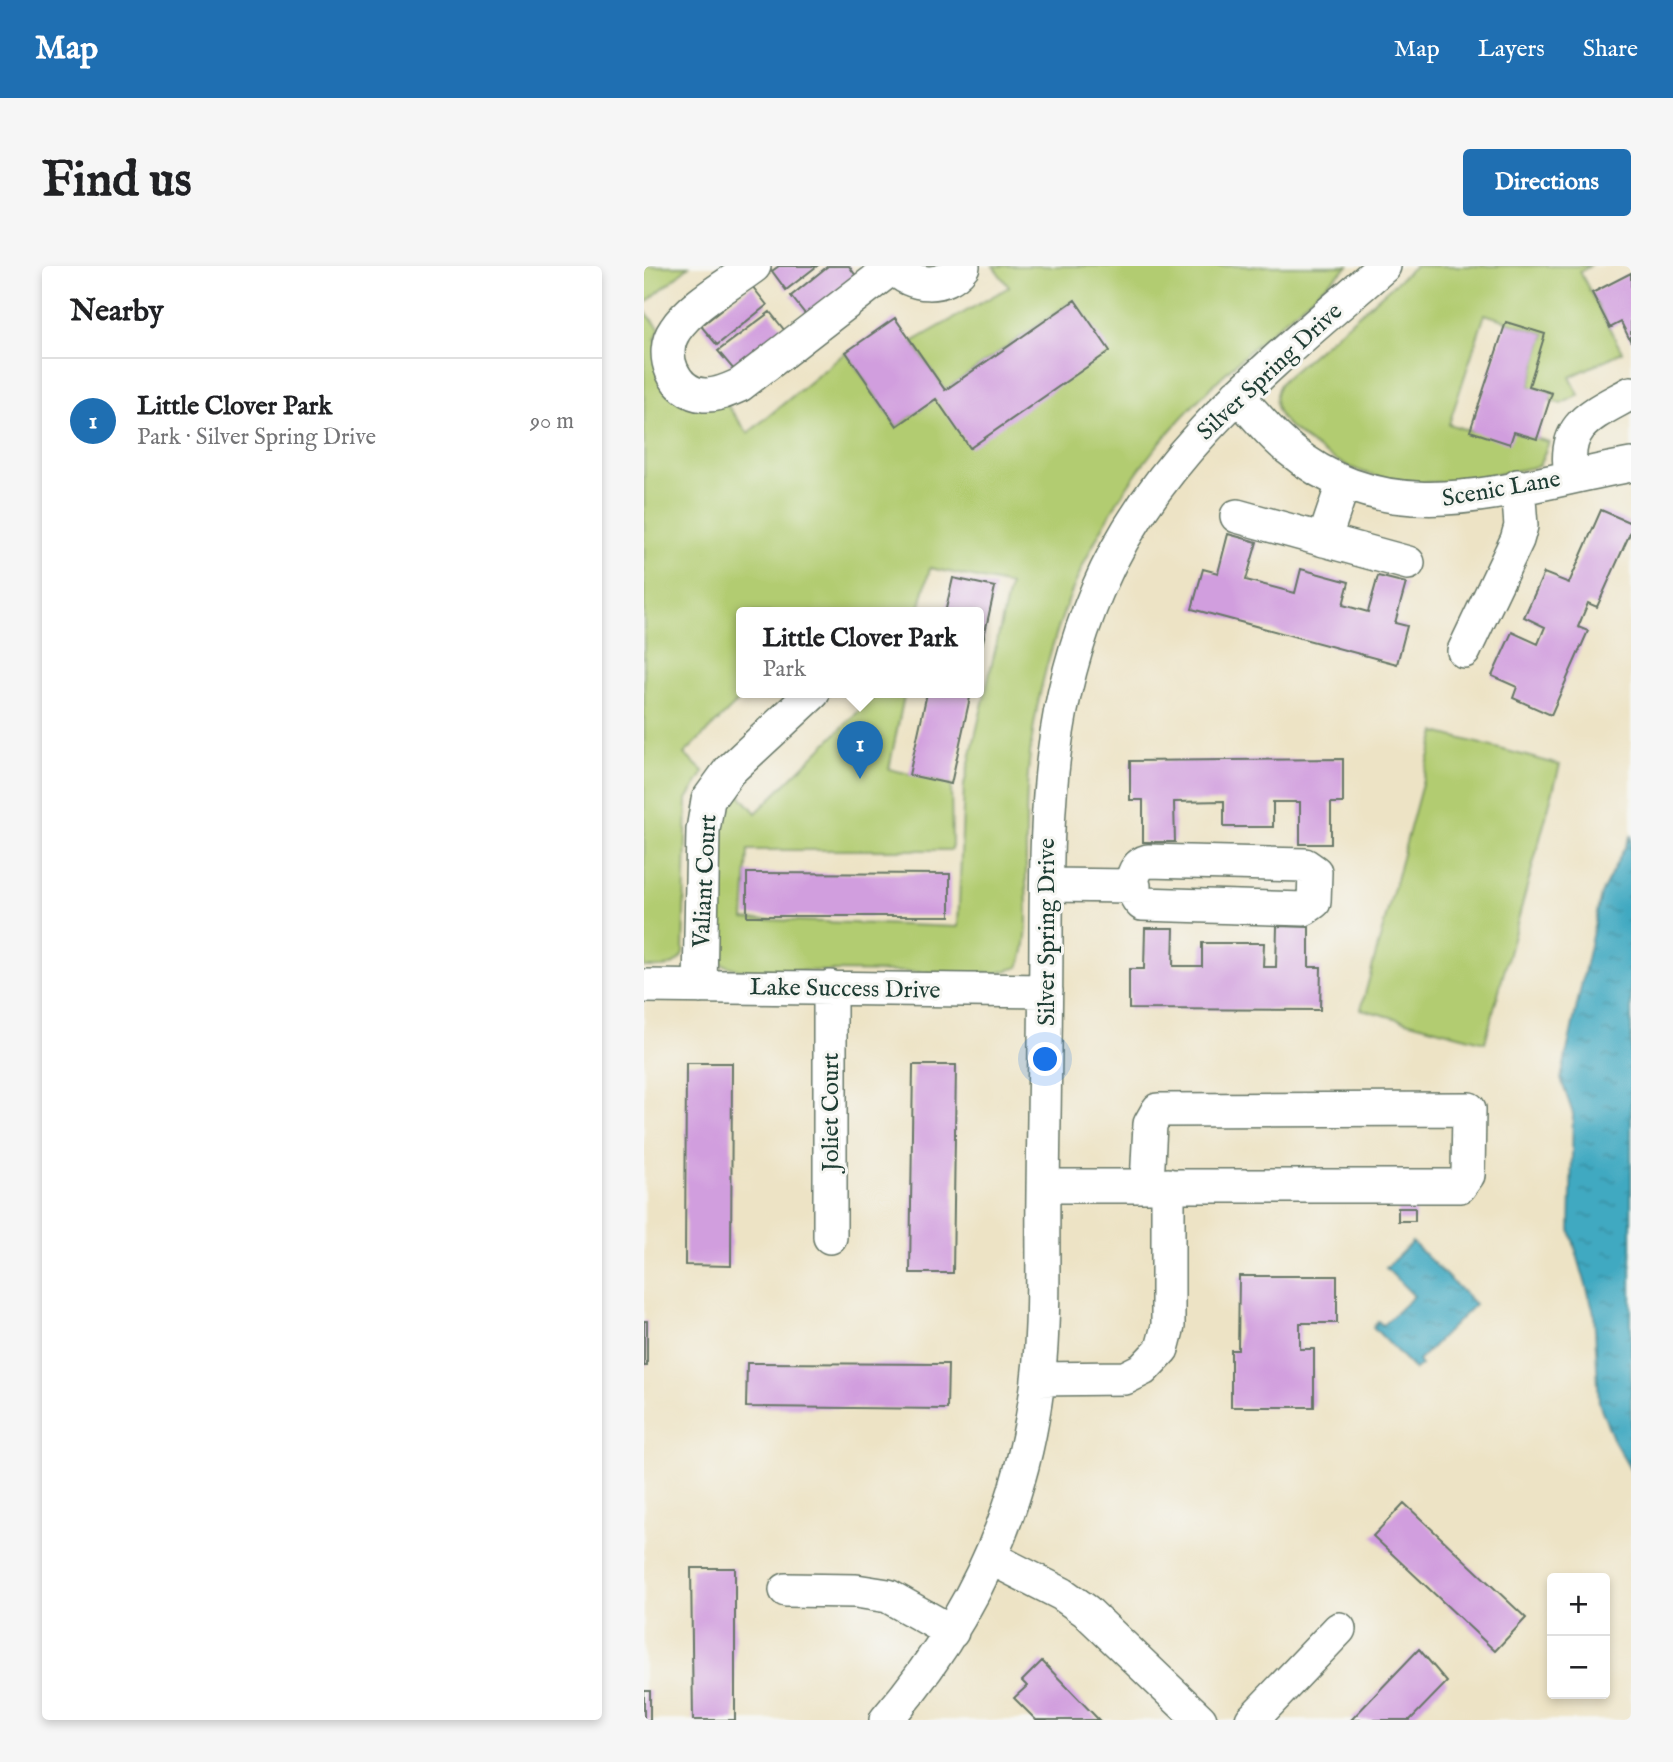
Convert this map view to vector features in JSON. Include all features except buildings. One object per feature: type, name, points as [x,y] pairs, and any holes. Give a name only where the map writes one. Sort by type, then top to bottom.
[{"type":"street","points":[[753,266],[681,321],[672,333],[666,354],[673,374],[686,389],[703,395],[721,393],[740,385],[892,267],[910,279],[933,283],[952,277],[963,266]]},
{"type":"street","name":"Silver Spring Drive","points":[[886,1720],[916,1685],[952,1632],[991,1558],[1014,1497],[1038,1379],[1042,1314],[1049,775],[1060,702],[1074,650],[1098,587],[1135,520],[1201,432],[1237,395],[1384,266]]},
{"type":"street","points":[[1571,475],[1570,449],[1580,423],[1631,393]]},
{"type":"street","name":"Scenic Lane","points":[[1237,395],[1288,449],[1343,484],[1373,494],[1422,501],[1452,500],[1631,464]]},
{"type":"street","points":[[1324,540],[1343,484]]},
{"type":"street","points":[[1464,651],[1517,540],[1521,526],[1518,486]]},
{"type":"street","points":[[1237,516],[1408,563]]},
{"type":"street","name":"Valiant Court","points":[[699,986],[703,830],[708,800],[729,771],[808,698]]},
{"type":"street","points":[[1148,861],[1299,864],[1315,872],[1316,896],[1314,902],[1304,909],[1148,906],[1137,900],[1133,886],[1137,868],[1148,861]]},
{"type":"street","points":[[1047,885],[1133,886]]},
{"type":"street","name":"Lake Success Drive","points":[[644,986],[1046,991]]},
{"type":"street","name":"Joliet Court","points":[[830,987],[830,1237]]},
{"type":"street","points":[[1038,1379],[1084,1381],[1125,1378],[1143,1369],[1161,1349],[1168,1326],[1157,1184],[1150,1124],[1158,1110],[1469,1109],[1468,1175],[1460,1186],[1157,1184],[1043,1186]]},
{"type":"street","points":[[991,1558],[1062,1594],[1086,1611],[1200,1720]]},
{"type":"street","points":[[786,1590],[856,1591],[888,1596],[952,1632]]},
{"type":"street","points":[[1252,1720],[1339,1629]]},
{"type":"green space","points":[[644,266],[689,266],[644,304]]},
{"type":"green space","points":[[993,266],[1348,266],[1246,354],[1175,425],[1129,483],[1089,553],[1058,629],[1037,707],[1027,793],[1026,933],[1019,967],[998,973],[739,970],[721,964],[714,946],[718,811],[730,792],[740,795],[756,813],[872,698],[904,698],[889,769],[951,784],[952,850],[748,850],[744,919],[958,927],[964,785],[1010,585],[930,568],[920,607],[736,607],[736,698],[742,698],[684,754],[704,772],[687,799],[683,954],[671,965],[644,967],[644,310],[660,329],[655,339],[727,405],[748,433],[846,352],[897,426],[1074,300],[945,390],[912,342],[1009,287]]},
{"type":"green space","points":[[1415,266],[1590,266],[1580,272],[1622,352],[1570,377],[1579,395],[1561,404],[1550,400],[1551,393],[1529,386],[1545,334],[1485,314],[1449,424],[1470,431],[1514,432],[1549,442],[1539,466],[1439,482],[1409,482],[1380,477],[1351,468],[1322,451],[1291,428],[1278,412],[1276,394],[1282,381]]},
{"type":"green space","points":[[1436,732],[1560,765],[1485,1042],[1361,1009]]},
{"type":"water","points":[[1631,835],[1631,1471],[1614,1441],[1599,1403],[1594,1313],[1570,1230],[1573,1114],[1561,1079],[1601,894]]},
{"type":"water","points":[[1412,1242],[1475,1304],[1418,1361],[1421,1365],[1415,1370],[1373,1327],[1378,1321],[1383,1325],[1414,1296],[1386,1268]]},
{"type":"place","name":"Little Clover Park","points":[[860,779]]}]
